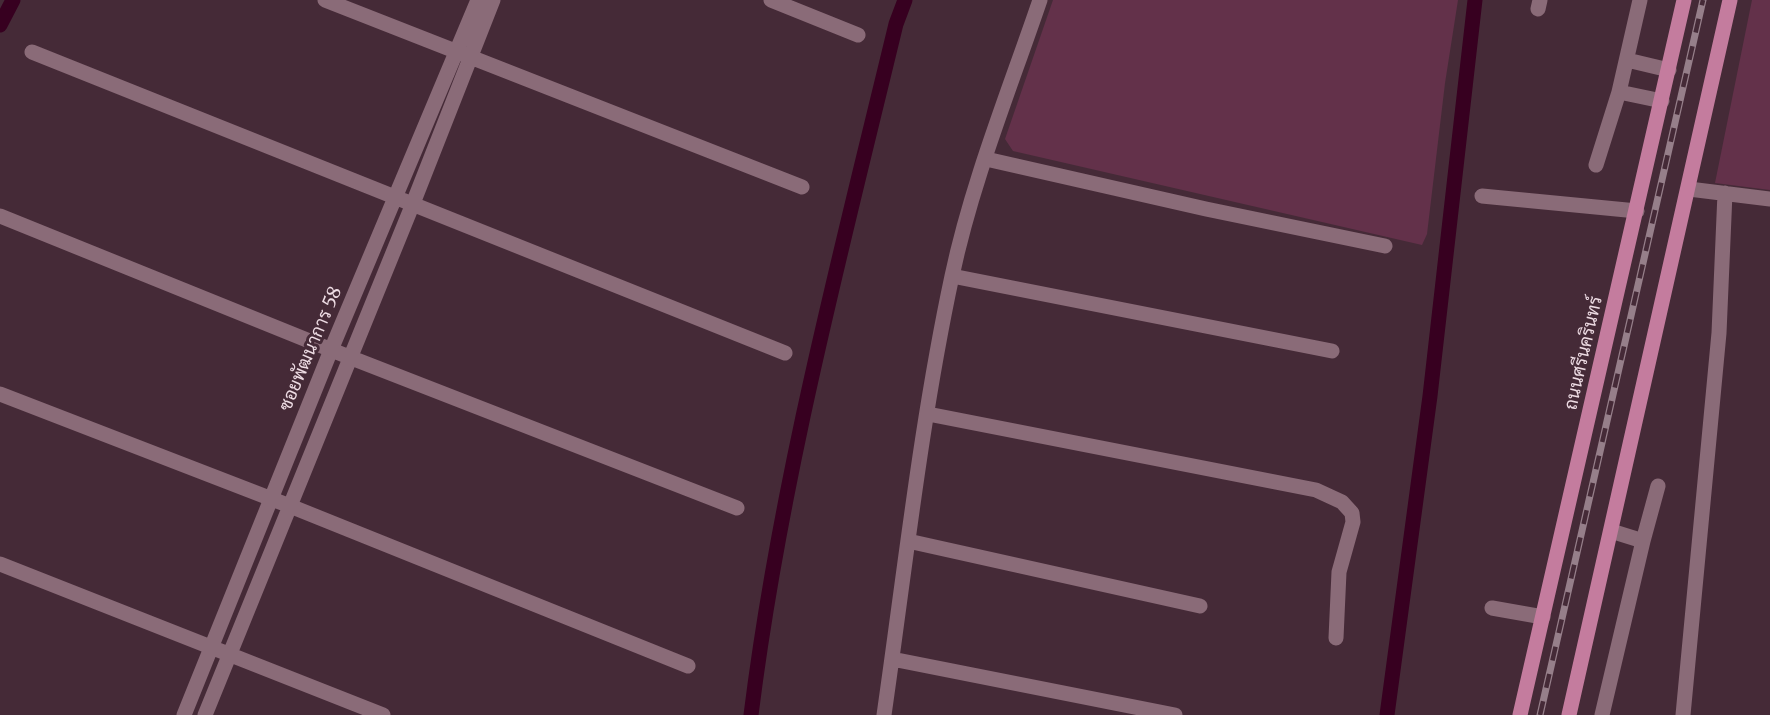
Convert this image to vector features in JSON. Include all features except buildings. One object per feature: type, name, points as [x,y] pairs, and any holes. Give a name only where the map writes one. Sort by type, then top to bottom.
[{"type":"main road","name":"ถนนศรีนครินทร์","points":[[1520,715],[1684,0]]},
{"type":"main road","points":[[1569,715],[1730,0]]},
{"type":"street","points":[[325,0],[462,56],[802,187]]},
{"type":"street","name":"ซอยพัฒนาการ 58","points":[[204,715],[412,206],[462,56],[478,0]]},
{"type":"street","name":"ซอยพัฒนาการ 58","points":[[184,715],[270,499],[395,199],[462,56],[493,0]]},
{"type":"street","points":[[771,0],[858,35]]},
{"type":"street","points":[[884,715],[908,541],[952,276],[986,159],[1040,0]]},
{"type":"street","points":[[1596,165],[1619,92],[1640,0]]},
{"type":"street","points":[[32,52],[412,206],[785,353]]},
{"type":"street","points":[[1627,60],[1669,70]]},
{"type":"street","points":[[1619,92],[1662,101]]},
{"type":"street","points":[[986,159],[1385,246]]},
{"type":"street","points":[[1689,189],[1770,199]]},
{"type":"street","points":[[1683,715],[1719,333],[1725,193]]},
{"type":"street","points":[[1482,196],[1637,211]]},
{"type":"street","points":[[0,216],[331,350],[737,508]]},
{"type":"street","points":[[952,276],[1332,351]]},
{"type":"street","points":[[0,394],[290,506],[688,666]]},
{"type":"street","points":[[928,414],[1316,490],[1342,502],[1352,513],[1353,522],[1339,572],[1336,638]]},
{"type":"street","points":[[1602,715],[1658,486]]},
{"type":"street","points":[[1611,531],[1643,541]]},
{"type":"street","points":[[908,541],[1200,606]]},
{"type":"street","points":[[0,564],[383,715]]},
{"type":"street","points":[[1492,608],[1544,616]]},
{"type":"street","points":[[892,659],[1175,715]]},
{"type":"shaded area","points":[[1053,0],[1458,0],[1445,83],[1427,234],[1422,245],[1013,151],[1005,139]]},
{"type":"shaded area","points":[[1752,0],[1770,0],[1770,190],[1715,183]]},
{"type":"waterway","points":[[0,25],[13,0]]},
{"type":"waterway","points":[[751,715],[763,628],[795,454],[854,195],[896,24],[905,0]]},
{"type":"waterway","points":[[1387,715],[1430,396],[1475,0]]},
{"type":"railway","points":[[1540,715],[1703,0]]}]
